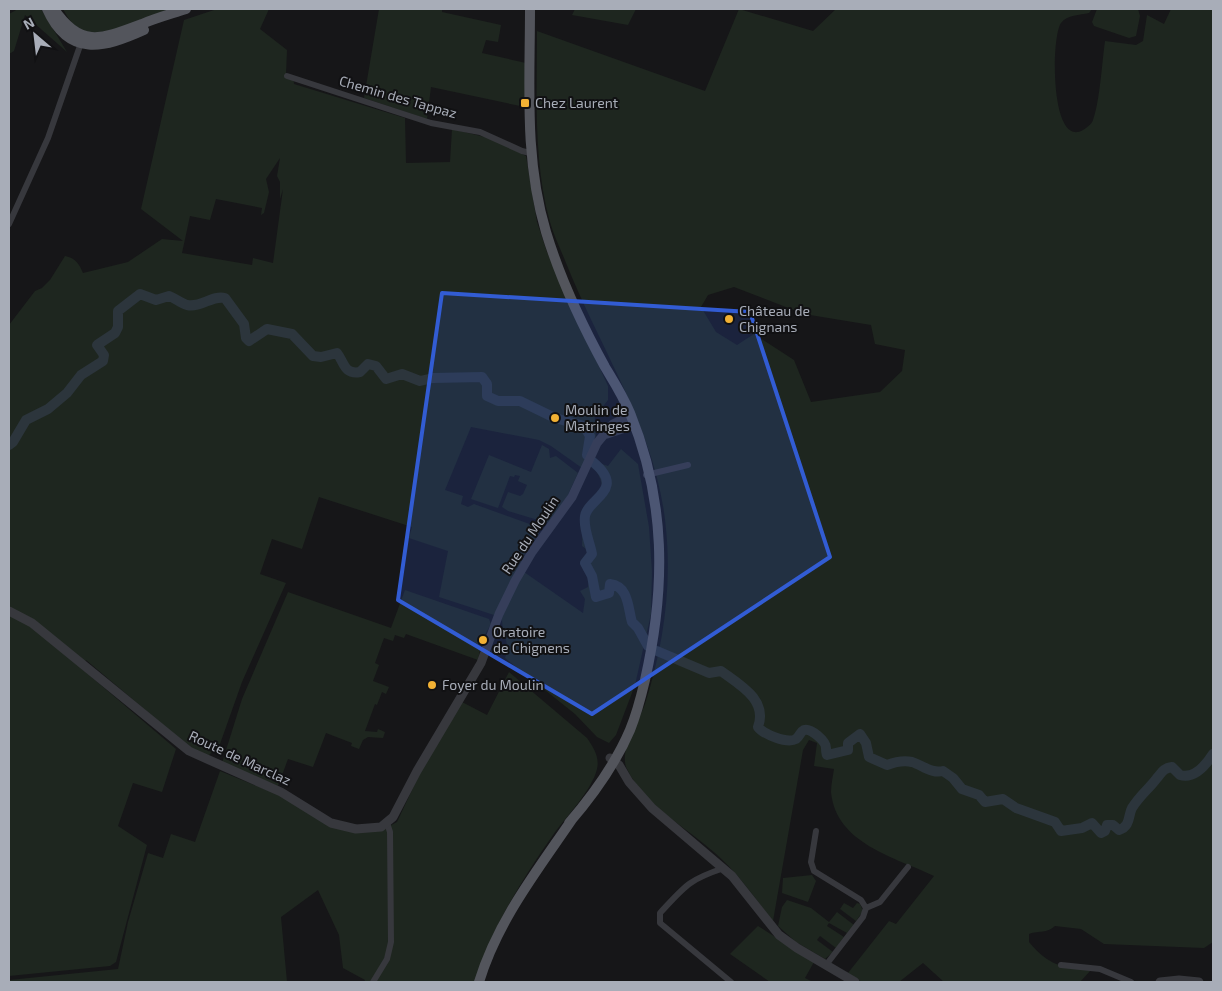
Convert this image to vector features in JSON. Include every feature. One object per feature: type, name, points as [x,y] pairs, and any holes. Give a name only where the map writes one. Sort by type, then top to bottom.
[{"type":"main road","points":[[47,9],[60,30],[82,40],[104,38],[186,9]]},
{"type":"main road","points":[[54,9],[69,28],[82,40]]},
{"type":"main road","points":[[479,982],[497,937],[514,905],[610,764],[644,680],[653,646],[658,605],[660,557],[655,492],[630,421],[552,252],[540,210],[530,152],[530,9]]},
{"type":"street","points":[[9,224],[48,138],[82,40]]},
{"type":"street","name":"Chemin des Tappaz","points":[[287,76],[431,122],[487,134],[522,151],[530,152]]},
{"type":"street","name":"Rue du Moulin","points":[[387,823],[395,814],[417,771],[486,653],[497,618],[515,581],[532,552],[572,497],[602,436],[613,424],[630,421]]},
{"type":"street","points":[[648,475],[688,465]]},
{"type":"street","name":"Route de Marclaz","points":[[9,610],[27,619],[178,744],[199,757],[268,786],[336,825],[368,830],[387,823]]},
{"type":"street","points":[[610,764],[662,817],[724,868],[775,931],[792,945],[855,982]]},
{"type":"street","points":[[373,982],[387,959],[391,942],[390,849],[387,823]]},
{"type":"street","points":[[816,831],[811,862],[814,871],[861,900],[866,908],[864,917],[826,965]]},
{"type":"street","points":[[866,908],[880,902],[908,867]]},
{"type":"street","points":[[724,868],[699,876],[688,883],[660,913],[659,919],[660,924],[731,982]]},
{"type":"street","points":[[1060,965],[1097,968],[1131,982]]},
{"type":"street","points":[[1160,982],[1179,980],[1199,982]]},
{"type":"highlighted area","points":[[442,293],[750,312],[830,557],[592,714],[398,600]]},
{"type":"shaded area","points":[[18,9],[41,9],[67,52],[25,15],[14,51],[9,54],[9,14]]},
{"type":"shaded area","points":[[63,9],[170,9],[123,28],[98,33],[77,27]]},
{"type":"shaded area","points":[[217,9],[269,9],[260,29],[287,50],[286,74],[293,76],[294,84],[405,118],[406,163],[450,162],[452,129],[493,139],[526,156],[537,222],[547,252],[608,386],[608,400],[601,409],[594,407],[596,436],[582,468],[551,446],[539,440],[471,427],[445,490],[463,496],[461,504],[468,507],[474,504],[538,527],[539,534],[526,552],[494,615],[439,597],[448,551],[409,538],[412,527],[319,497],[302,549],[272,539],[260,574],[286,583],[242,682],[220,744],[207,757],[193,750],[86,660],[82,669],[176,749],[162,792],[133,783],[118,826],[147,845],[116,962],[110,966],[9,976],[9,325],[35,291],[42,288],[50,280],[65,256],[77,262],[83,273],[128,262],[162,239],[183,241],[141,209],[184,20]],"holes":[[[280,158],[277,176],[280,182],[280,199],[283,189],[273,263],[253,258],[252,265],[182,253],[190,216],[210,220],[216,199],[262,208],[261,215],[264,213],[269,192],[266,179]]]},
{"type":"shaded area","points":[[379,9],[442,9],[442,12],[501,25],[498,42],[486,40],[482,53],[526,63],[525,107],[431,87],[427,119],[364,98]]},
{"type":"shaded area","points":[[575,9],[636,9],[628,25],[572,15]]},
{"type":"shaded area","points":[[739,9],[813,31],[836,9],[1092,9],[1089,13],[1070,17],[1061,23],[1056,48],[1056,89],[1059,108],[1064,123],[1072,131],[1083,130],[1093,120],[1095,112],[1105,41],[1136,45],[1143,41],[1147,15],[1164,24],[1171,9],[1213,9],[1213,942],[1204,948],[1104,944],[1081,929],[1055,926],[1046,931],[1029,934],[1029,942],[1049,961],[1071,968],[1091,970],[1080,982],[944,982],[923,963],[899,982],[862,982],[848,973],[889,921],[896,924],[934,876],[870,846],[844,824],[835,810],[831,792],[834,769],[814,766],[817,743],[809,740],[803,750],[773,921],[731,869],[704,843],[655,805],[644,794],[627,769],[625,754],[627,745],[645,704],[661,640],[667,596],[668,551],[666,529],[661,494],[640,426],[580,296],[550,222],[538,151],[537,31],[705,91]],"holes":[[[734,287],[804,314],[871,325],[875,344],[905,350],[902,371],[880,392],[811,402],[794,360],[754,334],[737,345],[716,332],[701,307],[708,295]]]},
{"type":"shaded area","points":[[1097,9],[1138,9],[1140,16],[1136,36],[1129,38],[1094,26],[1092,22]]},
{"type":"shaded area","points":[[542,445],[549,449],[550,458],[556,456],[578,473],[566,499],[548,523],[508,511],[502,507],[508,492],[520,496],[523,494],[527,485],[518,481],[520,476],[510,476],[498,508],[471,499],[489,455],[531,472]]},
{"type":"shaded area","points":[[621,449],[638,464],[649,527],[652,572],[651,614],[635,685],[616,735],[609,743],[597,737],[575,714],[505,658],[507,643],[502,619],[507,602],[524,572],[583,613],[585,599],[580,591],[588,587],[589,576],[583,570],[582,563],[589,551],[582,546],[583,514],[602,487],[598,473],[591,464],[593,461],[608,466]]},
{"type":"shaded area","points":[[405,590],[489,619],[491,624],[482,640],[478,660],[406,634],[404,638],[395,635],[393,641],[384,638],[375,663],[379,665],[373,681],[389,687],[386,694],[382,692],[377,705],[375,704],[365,731],[377,732],[378,729],[385,732],[383,738],[368,737],[363,740],[359,749],[351,746],[352,743],[326,733],[313,767],[288,759],[278,786],[222,763],[242,699],[288,592],[391,628]]},
{"type":"shaded area","points":[[509,672],[587,738],[595,752],[598,765],[590,786],[553,835],[518,888],[498,924],[475,982],[364,982],[365,980],[343,968],[339,935],[318,890],[281,917],[287,982],[9,982],[9,980],[118,969],[128,922],[148,853],[163,858],[171,834],[195,842],[220,771],[284,797],[327,824],[380,831],[397,822],[421,771],[462,702],[487,715]]},
{"type":"shaded area","points":[[812,875],[816,881],[808,902],[782,893],[783,878]]},
{"type":"shaded area","points":[[787,900],[811,908],[829,922],[837,912],[854,925],[847,933],[829,923],[827,926],[844,937],[836,948],[820,936],[817,940],[833,952],[825,959],[796,942],[778,926],[782,907]]},
{"type":"shaded area","points":[[844,903],[853,908],[857,903],[860,904],[863,911],[856,921],[840,909]]},
{"type":"shaded area","points":[[758,926],[814,962],[805,978],[813,982],[770,982],[730,954]]},
{"type":"waterway","points":[[9,445],[13,442],[26,420],[48,409],[67,393],[81,375],[103,361],[104,355],[97,345],[115,333],[118,327],[118,311],[140,294],[156,300],[169,296],[187,305],[197,305],[216,298],[225,298],[244,324],[246,338],[249,341],[267,329],[292,334],[313,356],[321,357],[337,353],[345,367],[351,372],[360,372],[368,364],[376,366],[386,379],[402,374],[420,381],[433,378],[482,377],[487,384],[487,396],[498,401],[520,401],[555,418],[584,426],[590,436],[587,455]]},
{"type":"waterway","points":[[593,462],[603,472],[607,480],[603,493],[585,516],[586,531],[592,554],[585,563],[592,576],[596,597],[609,593],[610,584],[621,589],[627,599],[632,622],[638,628],[648,646]]},
{"type":"waterway","points":[[657,651],[709,673],[721,671],[736,682],[756,701],[760,717],[758,727],[770,735],[792,740],[796,739],[804,730],[810,731],[824,742],[827,755],[848,750],[848,743],[860,734],[866,743],[869,757],[887,765],[909,761],[931,770],[943,771],[953,778],[962,789],[979,795],[985,802],[1003,799],[1016,808],[1055,822],[1061,831],[1082,828],[1092,823],[1101,833],[1105,831],[1107,825],[1113,825],[1119,830],[1123,828],[1126,826],[1135,803],[1163,771],[1172,767],[1180,775],[1190,775],[1203,767],[1213,754]]},
{"type":"place","name":"Chez Laurent","points":[[525,103]]},
{"type":"place","name":"Château de Chignans","points":[[729,319]]},
{"type":"place","name":"Moulin de Matringes","points":[[555,418]]},
{"type":"place","name":"Oratoire de Chignens","points":[[483,640]]},
{"type":"place","name":"Foyer du Moulin","points":[[432,685]]}]
